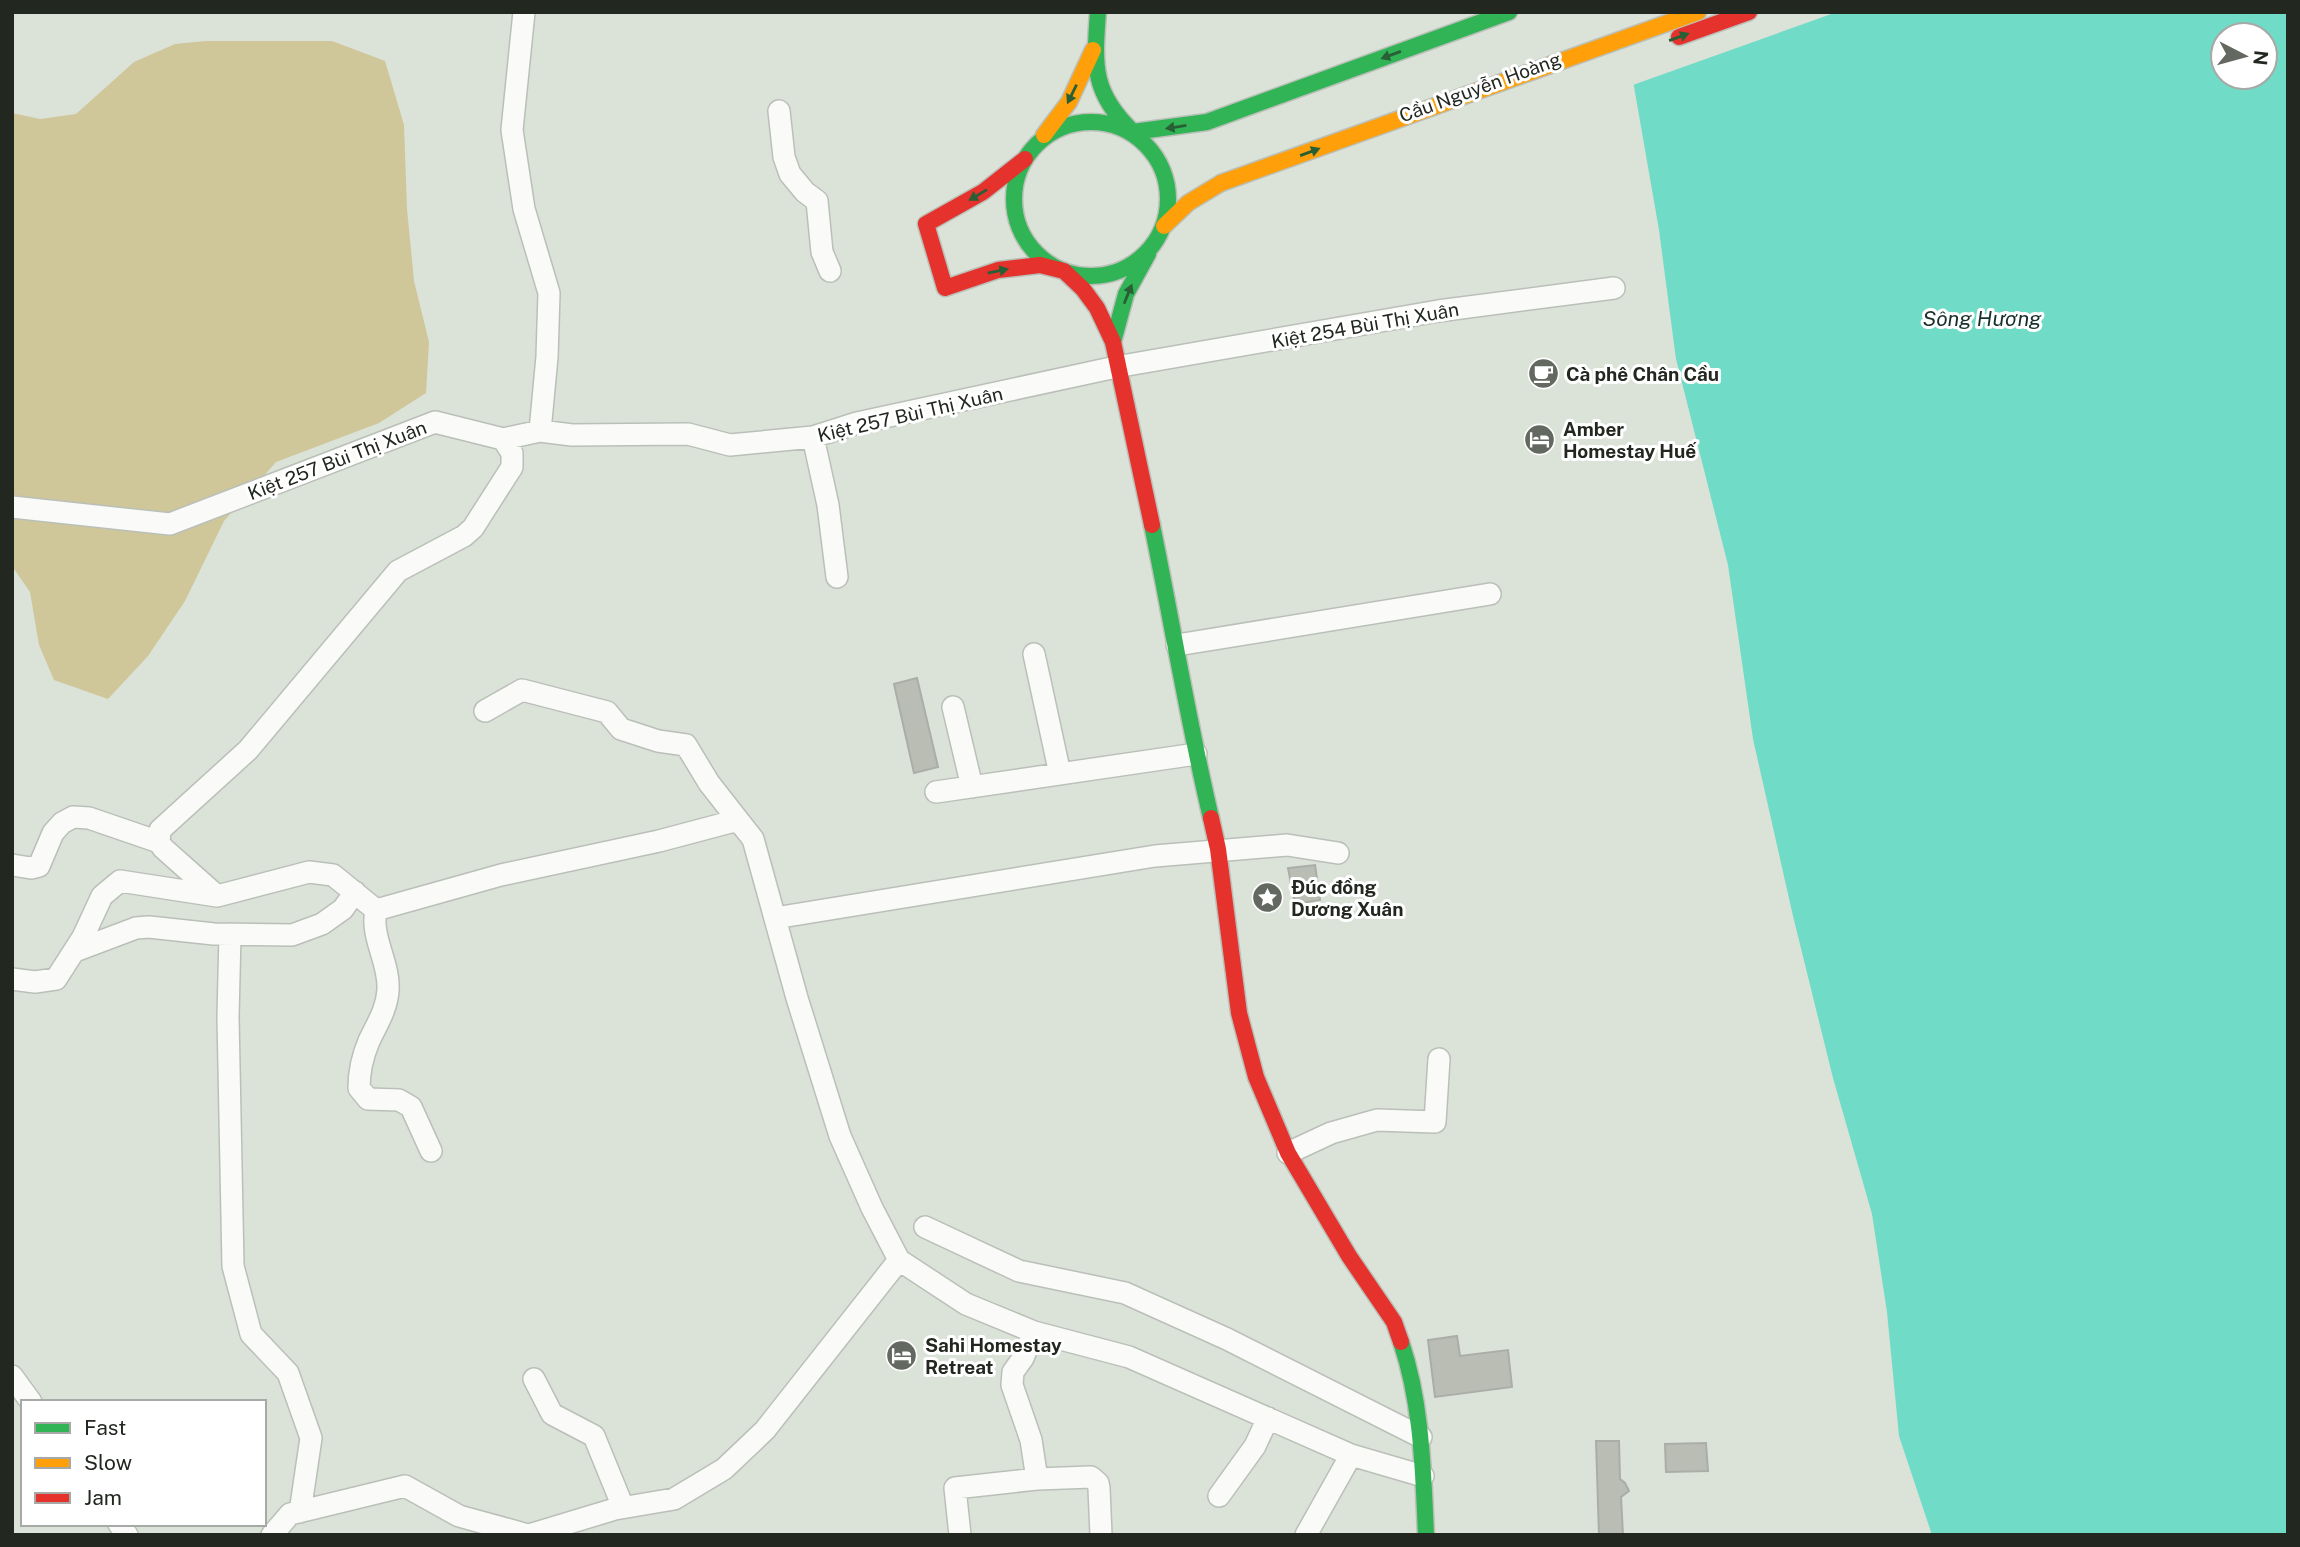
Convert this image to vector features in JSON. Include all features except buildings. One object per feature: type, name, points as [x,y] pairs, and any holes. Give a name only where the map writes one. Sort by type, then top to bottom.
[{"type":"main road","points":[[1098,12],[1098,86],[1114,116],[1153,150],[1165,174],[1169,200],[1164,226],[1126,294],[1113,342]]},
{"type":"main road","points":[[1041,140],[1062,127],[1086,121],[1110,123],[1133,132],[1207,122],[1509,12]]},
{"type":"main road","name":"Cầu Nguyễn Hoàng","points":[[1164,226],[1188,203],[1221,183],[1699,12]]},
{"type":"main road","points":[[1658,45],[1749,12]]},
{"type":"main road","points":[[1096,44],[1069,102],[1025,159],[983,192],[926,224],[945,288],[991,272],[1029,266],[1054,267],[1078,276],[1105,275],[1130,267],[1150,250]]},
{"type":"main road","points":[[1207,122],[1270,83]]},
{"type":"main road","points":[[1025,159],[1016,182],[1014,206],[1021,231],[1034,251],[1073,279],[1092,300],[1113,342],[1116,368],[1177,645],[1196,754],[1218,849],[1239,1013],[1256,1077],[1288,1153],[1349,1256],[1394,1322],[1409,1363],[1421,1437],[1426,1535]]},
{"type":"main road","name":"Cầu Nguyễn Hoàng","points":[[1221,183],[1301,171]]},
{"type":"street","points":[[524,12],[512,130],[524,208],[549,293],[547,357],[540,431]]},
{"type":"street","points":[[779,111],[784,157],[796,182],[817,201],[822,252],[830,271]]},
{"type":"street","name":"Kiệt 254 Bùi Thị Xuân","points":[[1116,368],[1438,311],[1615,288]]},
{"type":"street","name":"Kiệt 257 Bùi Thị Xuân","points":[[12,507],[170,524],[435,422],[503,439],[540,431],[572,435],[688,434],[730,445],[813,437],[857,424],[1116,368]]},
{"type":"street","points":[[813,437],[828,505],[838,577]]},
{"type":"street","points":[[159,842],[163,827],[228,771],[248,750],[398,571],[464,536],[473,528],[512,467],[512,453],[503,439]]},
{"type":"street","points":[[1177,645],[1490,594]]},
{"type":"street","points":[[1034,654],[1060,774]]},
{"type":"street","points":[[485,711],[522,690],[607,712],[621,729],[658,741],[686,745],[709,783],[753,839],[840,1136],[899,1260],[966,1304],[1034,1332],[1129,1357],[1351,1455],[1423,1476]]},
{"type":"street","points":[[953,707],[972,787]]},
{"type":"street","points":[[936,792],[1196,754]]},
{"type":"street","points":[[12,864],[31,868],[39,866],[53,833],[62,823],[73,817],[89,818],[159,842],[217,896]]},
{"type":"street","points":[[376,910],[501,875],[659,841],[738,820]]},
{"type":"street","points":[[775,918],[1155,856],[1287,845],[1338,853]]},
{"type":"street","points":[[12,979],[35,982],[56,979],[75,951],[102,896],[120,881],[217,896],[309,872],[333,875],[376,910]]},
{"type":"street","points":[[75,951],[136,928],[292,935],[322,923],[343,909],[355,892]]},
{"type":"street","points":[[376,910],[375,925],[387,976],[388,993],[384,1010],[365,1052],[359,1088],[368,1098],[399,1100],[411,1107],[431,1151]]},
{"type":"street","points":[[230,934],[228,1017],[233,1266],[251,1334],[288,1373],[311,1438],[299,1512]]},
{"type":"street","points":[[1288,1153],[1331,1133],[1377,1120],[1436,1122],[1439,1059]]},
{"type":"street","points":[[925,1227],[1019,1271],[1125,1293],[1227,1339],[1421,1437]]},
{"type":"street","points":[[272,1535],[290,1514],[405,1486],[459,1516],[529,1535],[622,1507],[674,1499],[724,1469],[765,1430],[899,1260]]},
{"type":"street","points":[[1034,1332],[1023,1358],[1013,1372],[1012,1385],[1031,1440],[1037,1479]]},
{"type":"street","points":[[12,1376],[30,1400]]},
{"type":"street","points":[[534,1378],[552,1414],[593,1436],[622,1507]]},
{"type":"street","points":[[1219,1496],[1255,1446],[1268,1418]]},
{"type":"street","points":[[1306,1535],[1351,1455]]},
{"type":"street","points":[[960,1535],[955,1488],[1037,1479],[1091,1477],[1099,1488],[1101,1535]]},
{"type":"shaded area","points":[[206,41],[332,41],[385,61],[404,125],[407,209],[414,281],[429,342],[426,393],[379,423],[276,462],[224,521],[185,601],[148,656],[108,699],[54,680],[39,645],[30,592],[12,566],[12,113],[40,119],[76,114],[134,62],[175,44]]},
{"type":"water","name":"Sông Hương","points":[[1621,12],[2288,12],[2288,1535],[1932,1535],[1899,1436],[1887,1312],[1872,1214],[1833,1078],[1793,916],[1753,739],[1728,565],[1676,359],[1659,230]]},
{"type":"pier","points":[[1617,12],[1837,12],[1630,86]]},
{"type":"traffic: fast","points":[[1098,12],[1096,48],[1099,78],[1110,104],[1133,132],[1207,122],[1509,12]]},
{"type":"traffic: fast","points":[[1091,122],[1121,128],[1146,144],[1162,169],[1168,199],[1162,229],[1146,254],[1121,270],[1091,276],[1061,270],[1036,254],[1020,229],[1014,199],[1020,169],[1036,144],[1061,128],[1091,122]]},
{"type":"traffic: fast","points":[[1113,342],[1126,294],[1148,254]]},
{"type":"traffic: fast","points":[[1152,525],[1211,818]]},
{"type":"traffic: fast","points":[[1401,1342],[1417,1413],[1426,1535]]},
{"type":"traffic: slow","points":[[1164,226],[1188,203],[1221,183],[1698,12]]},
{"type":"traffic: slow","points":[[1044,135],[1069,102],[1093,50]]},
{"type":"traffic: jam","points":[[1679,37],[1749,12]]},
{"type":"traffic: jam","points":[[1025,159],[983,192],[926,224],[945,288],[998,270],[1040,265],[1064,271],[1083,289],[1097,308],[1113,342],[1152,525]]},
{"type":"traffic: jam","points":[[1211,818],[1218,849],[1239,1013],[1256,1077],[1288,1153],[1349,1256],[1394,1322],[1401,1342]]},
{"type":"place","name":"Cà phê Chân Cầu","points":[[1543,374]]},
{"type":"place","name":"Amber Homestay Huế","points":[[1540,440]]},
{"type":"place","name":"Đúc đồng Dương Xuân","points":[[1268,898]]},
{"type":"place","name":"Sahi Homestay Retreat","points":[[902,1356]]}]
